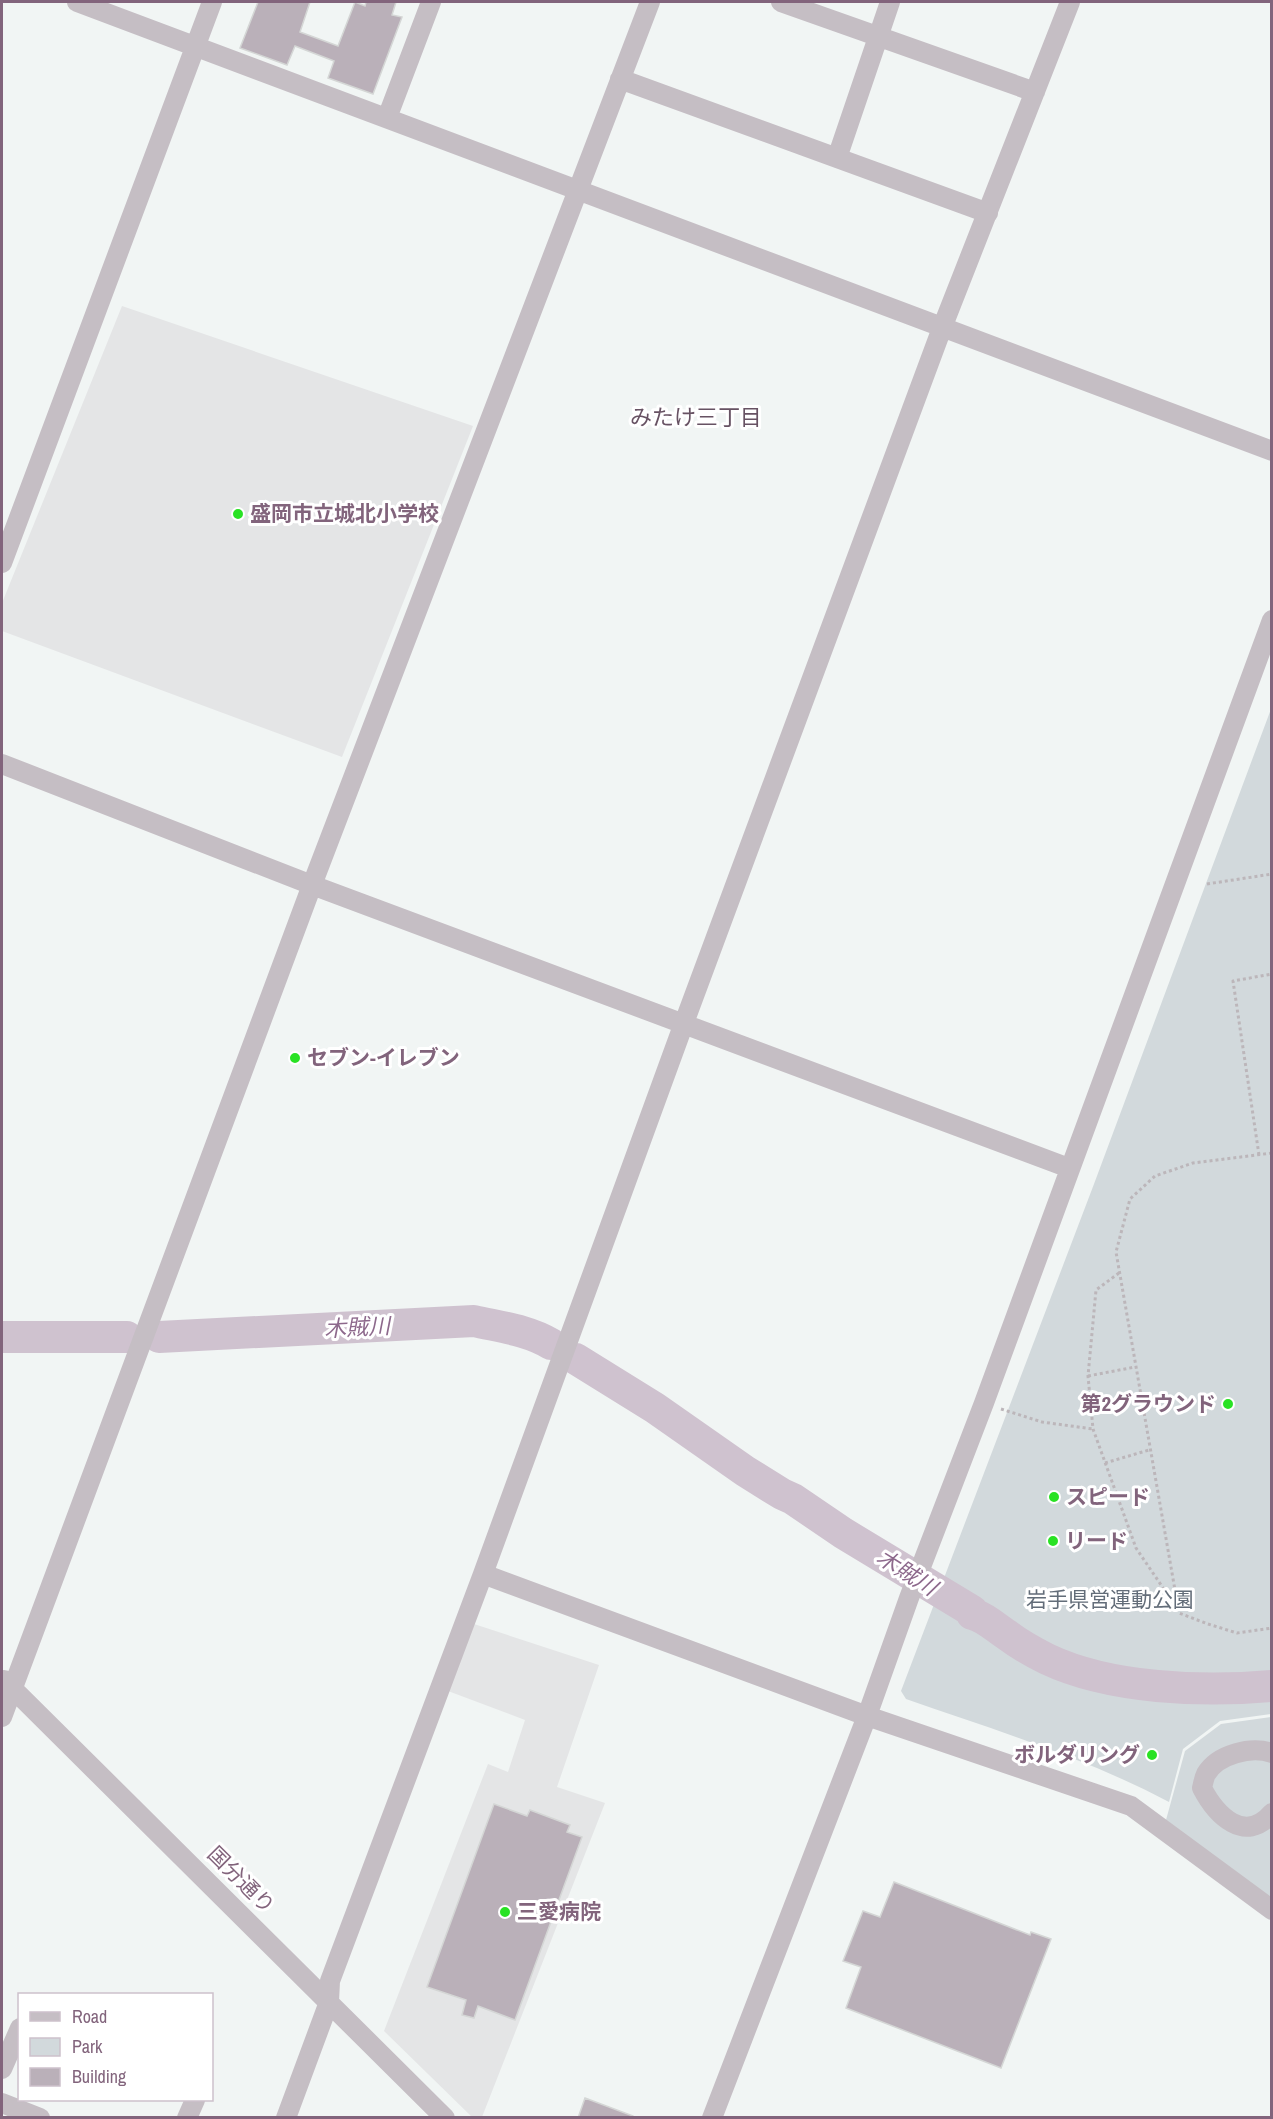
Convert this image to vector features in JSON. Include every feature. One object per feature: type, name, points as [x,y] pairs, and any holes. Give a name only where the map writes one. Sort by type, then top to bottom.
[{"type":"street","points":[[77,2],[1272,451]]},
{"type":"street","points":[[2,563],[212,2]]},
{"type":"street","points":[[387,118],[431,2]]},
{"type":"street","points":[[2,1717],[7,1683],[650,2]]},
{"type":"street","points":[[781,2],[1035,92]]},
{"type":"street","points":[[837,158],[890,2]]},
{"type":"street","points":[[286,2118],[329,2002],[330,1981],[483,1574],[684,1023],[942,328],[1070,2]]},
{"type":"street","points":[[620,79],[987,213]]},
{"type":"street","points":[[712,2118],[867,1716],[1272,620]]},
{"type":"street","points":[[2,764],[312,885],[1069,1168]]},
{"type":"street","points":[[483,1574],[867,1716],[1131,1806],[1272,1910]]},
{"type":"street","name":"国分通り","points":[[7,1683],[446,2118]]},
{"type":"street","points":[[1272,1753],[1265,1751],[1235,1753],[1215,1764],[1206,1775],[1202,1788],[1210,1805],[1228,1821],[1249,1828],[1263,1823],[1272,1814]]},
{"type":"street","points":[[2,2069],[18,2033]]},
{"type":"street","points":[[187,2118],[195,2101]]},
{"type":"street","points":[[2,2103],[40,2118]]},
{"type":"path","points":[[1207,884],[1272,874]]},
{"type":"path","points":[[1259,1155],[1233,981],[1272,974]]},
{"type":"path","points":[[1179,1613],[1116,1252],[1130,1199],[1155,1176],[1193,1163],[1272,1153]]},
{"type":"path","points":[[1119,1273],[1096,1290],[1088,1376],[1093,1429],[1136,1548],[1179,1613],[1237,1633],[1272,1628]]},
{"type":"path","points":[[1088,1376],[1135,1367]]},
{"type":"path","points":[[984,1403],[1042,1422],[1093,1429]]},
{"type":"path","points":[[1105,1463],[1149,1450]]},
{"type":"shaded area","name":"盛岡市立城北小学校","points":[[122,306],[473,426],[342,757],[2,631],[2,603]]},
{"type":"shaded area","points":[[474,1624],[599,1665],[557,1787],[605,1803],[482,2117],[472,2117],[384,2031],[488,1764],[508,1772],[525,1720],[448,1691]]},
{"type":"green space","name":"岩手県営運動公園","points":[[1271,709],[1271,1714],[1220,1721],[1183,1749],[1169,1802],[1073,1758],[906,1699],[901,1691],[1094,1184]]},
{"type":"green space","points":[[1271,1717],[1271,1899],[1166,1820],[1185,1751],[1221,1724]]},
{"type":"building","points":[[258,2],[310,2],[300,32],[338,46],[355,2],[365,6],[366,2],[396,2],[392,15],[402,17],[373,94],[328,78],[334,61],[295,46],[287,65],[240,48]]},
{"type":"building","name":"三愛病院","points":[[494,1804],[527,1816],[530,1810],[570,1825],[567,1832],[582,1837],[515,2020],[478,2006],[474,2018],[462,2015],[466,2000],[427,1987]]},
{"type":"building","points":[[894,1882],[1030,1935],[1031,1932],[1051,1939],[1001,2068],[846,2008],[861,1967],[843,1961],[863,1911],[880,1917]]},
{"type":"building","points":[[585,2098],[633,2116],[633,2118],[578,2118]]},
{"type":"waterway","name":"木賊川","points":[[159,1337],[474,1321],[523,1332],[551,1344]]},
{"type":"waterway","name":"木賊川","points":[[2,1337],[127,1337]]},
{"type":"waterway","name":"木賊川","points":[[576,1359],[655,1408],[745,1471],[972,1611],[972,1614],[986,1620],[1021,1645],[1047,1659],[1099,1677],[1157,1686],[1217,1689],[1272,1686]]},
{"type":"place","name":"盛岡市立城北小学校","points":[[238,514]]},
{"type":"place","name":"セブン-イレブン","points":[[295,1058]]},
{"type":"place","name":"第2グラウンド","points":[[1228,1404]]},
{"type":"place","name":"スピード","points":[[1054,1497]]},
{"type":"place","name":"リード","points":[[1053,1541]]},
{"type":"place","name":"ボルダリング","points":[[1152,1755]]},
{"type":"place","name":"三愛病院","points":[[505,1912]]},
{"type":"district","name":"みたけ三丁目","points":[[696,417]]}]
